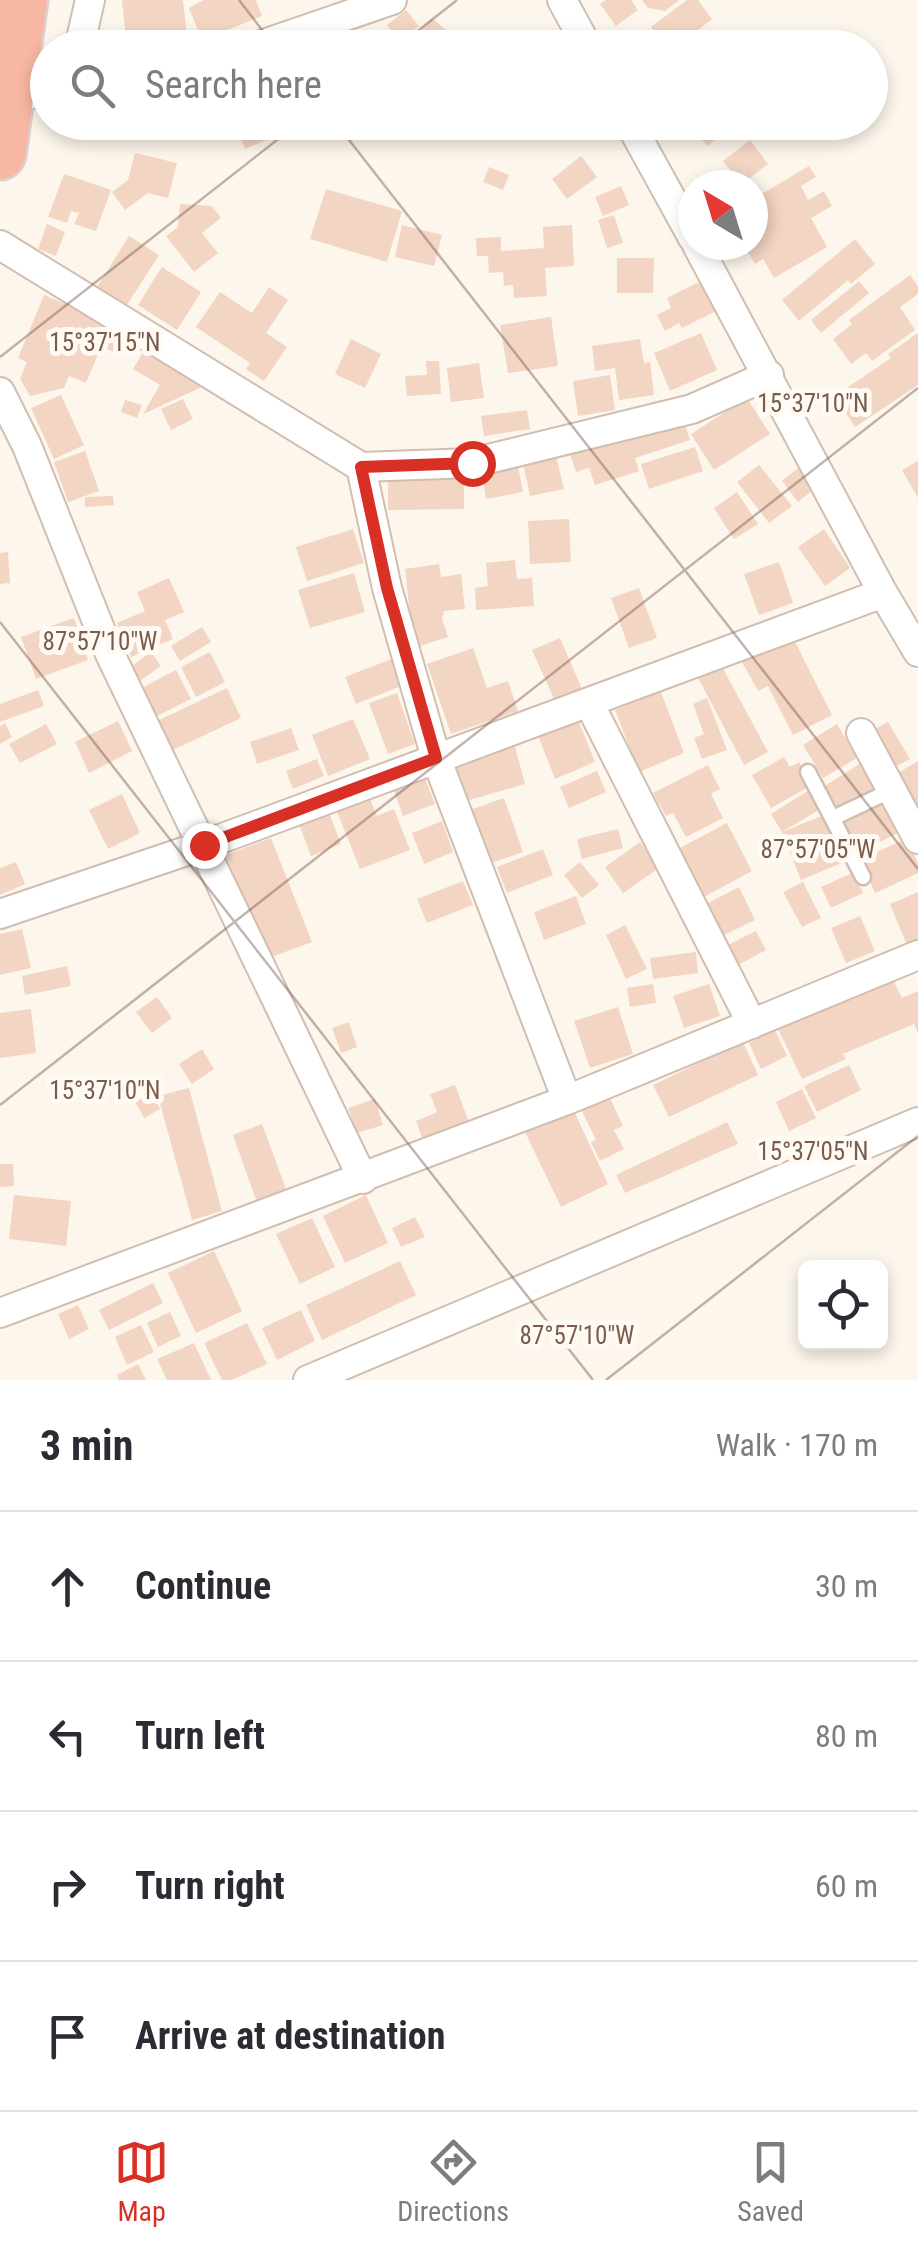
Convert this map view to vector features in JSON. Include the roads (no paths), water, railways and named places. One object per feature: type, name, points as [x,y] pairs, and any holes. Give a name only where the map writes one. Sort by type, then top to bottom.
[{"type":"highway","points":[[0,154],[28,94],[22,0]]},
{"type":"street","points":[[83,30],[90,0]]},
{"type":"street","points":[[304,30],[392,0]]},
{"type":"street","points":[[562,0],[578,30]]},
{"type":"street","points":[[640,140],[678,210]]},
{"type":"street","points":[[0,244],[361,467],[472,463],[692,409],[768,375]]},
{"type":"street","points":[[705,260],[918,652]]},
{"type":"street","points":[[0,392],[27,446],[110,654],[363,1178]]},
{"type":"street","points":[[361,467],[387,588],[436,758],[566,1100]]},
{"type":"street","points":[[0,914],[204,845],[883,593]]},
{"type":"street","points":[[590,703],[752,1024]]},
{"type":"street","points":[[861,733],[918,839]]},
{"type":"street","points":[[0,1313],[566,1100],[918,954]]},
{"type":"street","points":[[308,1380],[918,1122]]},
{"type":"lane","points":[[808,772],[862,877]]},
{"type":"lane","points":[[832,818],[890,791]]}]
